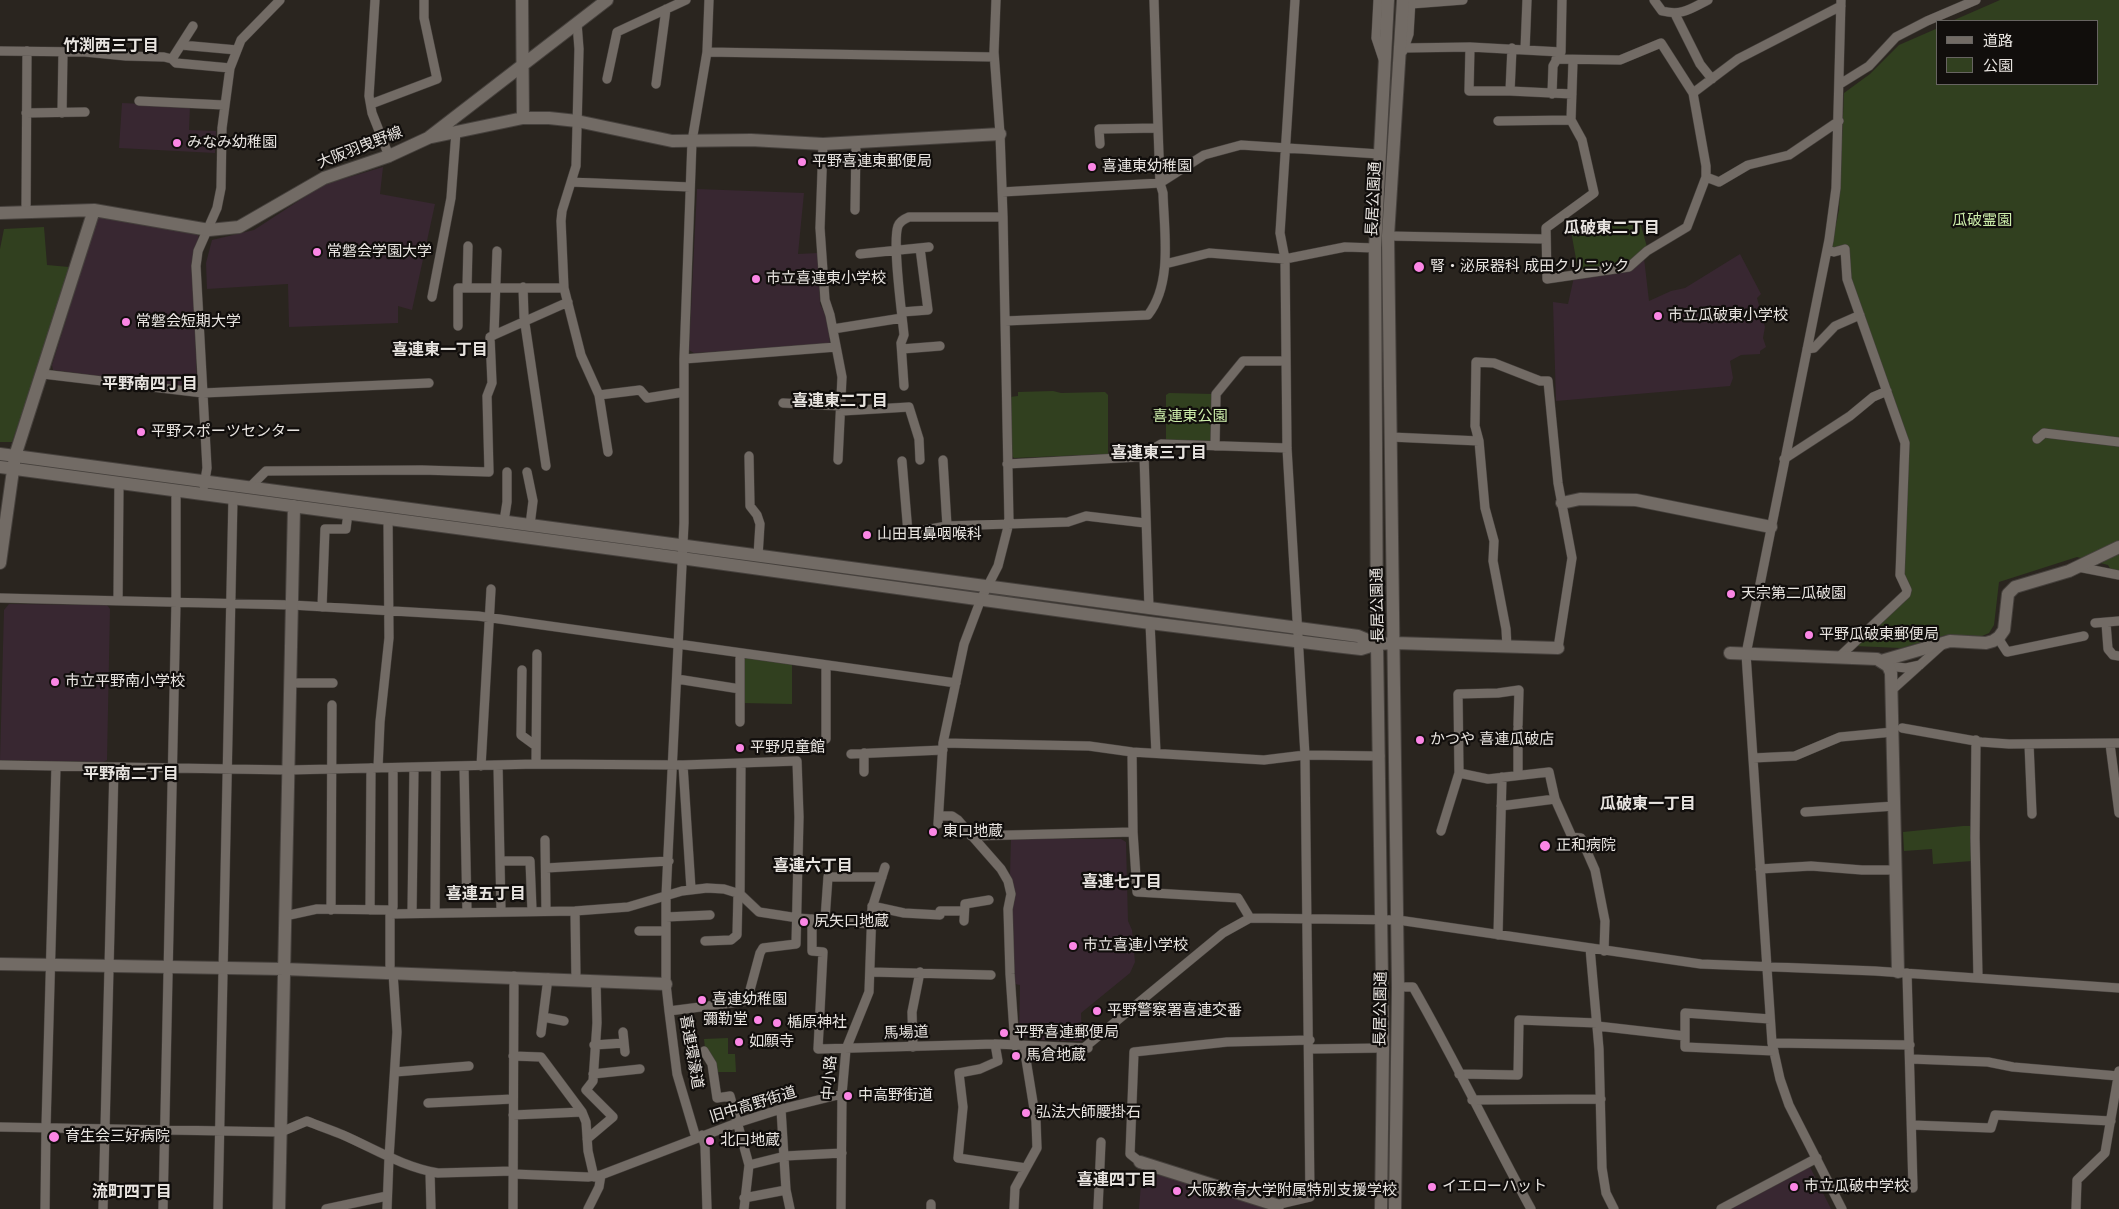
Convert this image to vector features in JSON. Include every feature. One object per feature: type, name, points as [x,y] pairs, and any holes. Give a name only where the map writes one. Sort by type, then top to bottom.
[{"type":"street","points":[[204,487],[207,468],[196,266],[198,251],[217,208],[221,188],[221,143],[224,105],[230,68],[237,50],[249,30],[280,0]]},
{"type":"street","points":[[375,0],[370,104],[389,156]]},
{"type":"street","points":[[370,104],[438,79],[424,18],[424,0]]},
{"type":"street","points":[[522,0],[523,118]]},
{"type":"street","name":"大阪羽曳野線","points":[[0,213],[94,210],[208,230],[227,229],[247,223],[324,178],[389,156],[428,138],[606,0]]},
{"type":"street","points":[[607,79],[617,32],[686,0]]},
{"type":"street","points":[[668,1011],[666,984],[666,896],[682,552],[685,455],[684,359],[690,187],[692,141],[707,52],[709,0]]},
{"type":"street","points":[[996,0],[994,57],[1000,134],[1003,216],[1009,522],[998,566],[984,593],[964,644],[943,746],[939,817],[952,816],[958,820],[1001,869],[1008,881],[1011,894],[1008,908],[1010,974],[1020,1046],[1036,1121],[1037,1148],[1015,1188],[1014,1209]]},
{"type":"street","points":[[1005,321],[1148,315],[1157,304],[1165,264],[1163,193],[1160,183],[1154,0]]},
{"type":"street","points":[[1295,0],[1280,233],[1285,259],[1287,448],[1305,755],[1309,920],[1310,1045],[1310,1197],[1277,1207],[1140,1162],[1130,1154],[1134,1052],[1228,1042],[1310,1045],[1383,1048]]},
{"type":"street","points":[[1378,0],[1376,38],[1384,62]]},
{"type":"street","name":"長居公園通","points":[[1381,1209],[1383,1048],[1375,248],[1388,0]]},
{"type":"street","points":[[1399,63],[1409,34],[1408,1],[1463,0]]},
{"type":"street","points":[[1525,50],[1527,0]]},
{"type":"street","points":[[1552,94],[1553,66],[1558,56],[1562,0]]},
{"type":"street","points":[[1654,0],[1662,11],[1674,14],[1683,13],[1708,0]]},
{"type":"street","points":[[1840,84],[1869,66],[1896,37],[1927,21],[1976,0]]},
{"type":"street","name":"長居公園通","points":[[1395,1209],[1398,920],[1388,236],[1399,63],[1408,1]]},
{"type":"street","points":[[1693,92],[1738,59],[1841,3],[1836,188],[1807,349],[1746,654],[1773,1047],[1780,1079],[1790,1105],[1842,1209]]},
{"type":"street","points":[[656,84],[666,9]]},
{"type":"street","points":[[1674,14],[1700,64],[1712,79]]},
{"type":"street","points":[[577,24],[579,49],[576,166],[562,211],[561,221],[564,288],[581,355],[599,395],[608,452]]},
{"type":"street","points":[[172,58],[193,26]]},
{"type":"street","points":[[1404,48],[1512,48],[1558,56],[1573,61],[1620,60],[1661,43],[1693,92],[1706,178],[1687,227],[1647,252],[1629,267],[1546,279],[1546,228],[1594,193],[1582,140],[1571,120],[1573,61]]},
{"type":"street","points":[[181,45],[237,50]]},
{"type":"street","points":[[1470,47],[1469,90],[1510,90],[1572,94]]},
{"type":"street","points":[[1510,90],[1512,48]]},
{"type":"street","points":[[0,51],[63,52],[172,58],[176,63],[230,68]]},
{"type":"street","points":[[26,212],[27,52]]},
{"type":"street","points":[[62,113],[63,52]]},
{"type":"street","points":[[707,52],[994,57]]},
{"type":"street","points":[[139,101],[224,105]]},
{"type":"street","points":[[26,113],[86,112]]},
{"type":"street","points":[[428,138],[523,118],[577,121],[672,142],[751,140],[823,144],[1000,134]]},
{"type":"street","points":[[1498,121],[1571,120]]},
{"type":"street","points":[[1706,178],[1719,182],[1748,164],[1789,155],[1839,121]]},
{"type":"street","points":[[1100,144],[1100,129],[1158,128]]},
{"type":"street","points":[[432,297],[451,198],[456,132]]},
{"type":"street","points":[[855,210],[856,143]]},
{"type":"street","points":[[823,144],[820,228],[825,300],[833,329],[842,377],[842,409],[838,460]]},
{"type":"street","points":[[1002,192],[1160,183],[1204,155],[1241,145],[1379,154]]},
{"type":"street","points":[[571,182],[690,187]]},
{"type":"street","points":[[1,555],[9,464],[42,374],[94,210]]},
{"type":"street","points":[[904,386],[902,349],[904,335],[897,251],[898,226],[903,219],[909,217],[1003,216]]},
{"type":"street","points":[[1388,236],[1546,240]]},
{"type":"street","points":[[467,288],[468,246]]},
{"type":"street","points":[[1165,264],[1209,254],[1285,259],[1345,247],[1375,248]]},
{"type":"street","points":[[833,329],[928,310],[925,248],[860,254]]},
{"type":"street","points":[[1826,250],[1834,252],[1845,249],[1847,279],[1905,442],[1900,576],[1907,590],[1906,594],[1839,657]]},
{"type":"street","points":[[494,335],[497,251]]},
{"type":"street","points":[[523,287],[525,322],[546,466]]},
{"type":"street","points":[[458,326],[458,288],[564,288]]},
{"type":"street","points":[[251,486],[266,471],[422,470],[489,472],[487,396],[492,383],[490,337],[568,302]]},
{"type":"street","points":[[1807,349],[1814,348],[1835,326],[1860,315]]},
{"type":"street","points":[[902,349],[940,346]]},
{"type":"street","points":[[684,359],[836,348]]},
{"type":"street","points":[[1215,446],[1216,394],[1243,361],[1286,361]]},
{"type":"street","points":[[0,454],[9,464],[120,482],[176,490],[204,487],[251,486],[411,508],[530,525],[682,552],[758,556],[984,593],[1150,624],[1360,649],[1378,644],[1395,643],[1558,648],[1572,558],[1558,483],[1548,381],[1540,381],[1494,363],[1476,362],[1475,426],[1480,440],[1485,508],[1494,541],[1492,561],[1506,629],[1507,646]]},
{"type":"street","points":[[42,374],[204,393],[429,383]]},
{"type":"street","points":[[599,395],[640,390],[648,398],[684,392]]},
{"type":"street","points":[[1784,459],[1850,416],[1873,396],[1887,391]]},
{"type":"street","points":[[783,403],[842,409],[909,407],[919,439],[920,460]]},
{"type":"street","points":[[2037,439],[2044,433],[2119,442]]},
{"type":"street","points":[[1391,437],[1480,440]]},
{"type":"street","points":[[1007,464],[1139,457],[1161,444],[1287,448]]},
{"type":"street","points":[[1144,455],[1149,608]]},
{"type":"street","points":[[749,456],[750,506],[757,515],[760,524],[758,556]]},
{"type":"street","points":[[943,460],[948,526]]},
{"type":"street","points":[[902,461],[908,533],[948,526],[1009,522],[1068,522],[1086,516],[1146,523]]},
{"type":"street","points":[[9,464],[204,487],[233,497],[407,521],[682,552],[984,593],[1149,608],[1358,636],[1378,644]]},
{"type":"street","points":[[504,521],[507,502],[507,472]]},
{"type":"street","points":[[527,472],[533,501],[530,525]]},
{"type":"street","points":[[118,601],[120,482]]},
{"type":"street","points":[[163,1209],[173,768],[176,490]]},
{"type":"street","points":[[218,1209],[233,497]]},
{"type":"street","points":[[1562,503],[1580,499],[1636,500],[1771,527]]},
{"type":"street","points":[[279,1209],[294,506]]},
{"type":"street","points":[[407,521],[411,508]]},
{"type":"street","points":[[322,607],[325,529],[346,529],[348,513]]},
{"type":"street","points":[[370,910],[375,768],[389,638],[388,518]]},
{"type":"street","points":[[1884,663],[1946,642],[1986,643],[1998,638],[2004,630],[2008,594],[2015,587],[2078,567],[2119,547]]},
{"type":"street","points":[[2078,567],[2119,575]]},
{"type":"street","points":[[481,766],[491,589]]},
{"type":"street","points":[[0,598],[292,605],[489,618],[956,683]]},
{"type":"street","points":[[2095,623],[2119,621]]},
{"type":"street","points":[[2106,623],[2108,649],[2113,655],[2119,656]]},
{"type":"street","points":[[1150,624],[1156,753]]},
{"type":"street","points":[[1998,638],[2008,652],[2084,636]]},
{"type":"street","points":[[1892,691],[1946,642]]},
{"type":"street","points":[[740,653],[740,722]]},
{"type":"street","points":[[1730,653],[1877,659],[1884,663],[1906,668],[1920,665]]},
{"type":"street","points":[[536,764],[537,654]]},
{"type":"street","points":[[1884,663],[1891,673],[1897,730],[1896,870],[1911,1059],[1913,1188]]},
{"type":"street","points":[[826,665],[826,738]]},
{"type":"street","points":[[522,670],[522,735],[536,746]]},
{"type":"street","points":[[677,679],[740,689]]},
{"type":"street","points":[[290,683],[334,683]]},
{"type":"street","points":[[1442,831],[1459,773],[1458,694],[1498,693],[1519,690],[1518,775]]},
{"type":"street","points":[[331,910],[332,705]]},
{"type":"street","points":[[1753,758],[1795,756],[1840,737],[1897,730],[1976,740],[2029,744],[2115,743],[2119,813]]},
{"type":"street","points":[[1976,740],[1975,838],[1978,977]]},
{"type":"street","points":[[2029,744],[2032,814]]},
{"type":"street","points":[[851,754],[943,746],[1089,746],[1132,752],[1264,760],[1305,755],[1380,756]]},
{"type":"street","points":[[1132,752],[1133,832],[1137,892],[1238,898],[1250,918]]},
{"type":"street","points":[[864,753],[864,772]]},
{"type":"street","name":"喜連環濠道","points":[[707,1209],[705,1146],[699,1136],[677,1074],[668,1011],[747,1001],[763,948],[796,944],[798,918],[798,762],[741,763]]},
{"type":"street","points":[[0,765],[288,770],[536,764],[683,765],[741,763],[737,935],[731,940],[705,941]]},
{"type":"street","points":[[498,765],[501,911]]},
{"type":"street","points":[[683,765],[691,889]]},
{"type":"street","points":[[45,1209],[56,766]]},
{"type":"street","points":[[464,766],[468,912]]},
{"type":"street","points":[[103,1209],[114,767]]},
{"type":"street","points":[[412,913],[414,767]]},
{"type":"street","points":[[435,913],[436,767]]},
{"type":"street","points":[[387,1209],[388,1158],[397,1032],[392,973],[390,912],[393,907],[393,768]]},
{"type":"street","points":[[1459,773],[1488,779],[1549,772],[1555,799],[1572,837],[1581,838],[1594,870],[1605,921],[1604,951]]},
{"type":"street","points":[[1498,934],[1502,777]]},
{"type":"street","points":[[1501,806],[1555,799]]},
{"type":"street","points":[[1805,812],[1895,806]]},
{"type":"street","points":[[971,836],[1133,832]]},
{"type":"street","points":[[545,840],[546,912]]},
{"type":"street","points":[[500,861],[530,861],[532,910]]},
{"type":"street","points":[[546,868],[669,861]]},
{"type":"street","points":[[1760,869],[1811,866],[1862,870],[1896,870]]},
{"type":"street","name":"中小路","points":[[840,1209],[842,1094],[846,1049],[869,992],[872,906],[885,867]]},
{"type":"street","points":[[825,919],[828,876],[882,877]]},
{"type":"street","points":[[286,916],[317,910],[370,910],[412,913],[532,910],[546,912],[575,911],[628,907],[691,889],[724,889],[739,894],[759,912],[798,918],[870,924]]},
{"type":"street","points":[[964,921],[964,904],[989,900]]},
{"type":"street","points":[[872,906],[904,913],[964,911]]},
{"type":"street","points":[[575,911],[576,980]]},
{"type":"street","points":[[666,917],[710,915]]},
{"type":"street","points":[[1020,1046],[1086,1048],[1223,933],[1250,918],[1398,920],[1701,964],[1978,977],[2119,988]]},
{"type":"street","name":"馬場道","points":[[812,919],[812,951],[823,952],[818,1050],[996,1044],[1020,1046]]},
{"type":"street","points":[[639,931],[666,931]]},
{"type":"street","points":[[1590,948],[1597,1025],[1602,1168],[1606,1193],[1614,1209]]},
{"type":"street","points":[[0,964],[284,969],[514,976],[666,984]]},
{"type":"street","points":[[870,972],[920,972],[991,976]]},
{"type":"street","points":[[913,1047],[912,1012],[920,972]]},
{"type":"street","points":[[513,1209],[514,976]]},
{"type":"street","points":[[541,1033],[548,978]]},
{"type":"street","points":[[586,1139],[613,1117],[586,1090],[593,1081],[597,1023],[596,980]]},
{"type":"street","points":[[1398,987],[1413,988],[1530,1209]]},
{"type":"street","points":[[1770,1019],[1685,1013],[1685,1047],[1910,1045]]},
{"type":"street","points":[[543,1017],[564,1021]]},
{"type":"street","points":[[1460,1074],[1518,1075],[1519,1020],[1597,1025],[1685,1036]]},
{"type":"street","points":[[594,1045],[624,1048],[623,1032]]},
{"type":"street","points":[[996,1044],[998,1060],[980,1069],[959,1073],[963,1107],[958,1158],[1026,1168]]},
{"type":"street","points":[[704,1051],[712,1064],[717,1098],[730,1096],[748,1165],[744,1209]]},
{"type":"street","points":[[513,1056],[541,1056],[582,1112],[586,1122],[586,1139],[599,1187],[588,1209]]},
{"type":"street","points":[[1911,1059],[1988,1062],[2013,1067],[2119,1073],[2105,1153],[2076,1180],[2076,1209]]},
{"type":"street","points":[[395,1072],[469,1066]]},
{"type":"street","points":[[593,1074],[640,1069]]},
{"type":"street","name":"旧中高野街道","points":[[597,1176],[737,1123],[842,1094]]},
{"type":"street","points":[[428,1102],[513,1099]]},
{"type":"street","points":[[1472,1100],[1601,1099]]},
{"type":"street","points":[[781,1110],[786,1190],[790,1209]]},
{"type":"street","points":[[513,1116],[582,1112]]},
{"type":"street","points":[[1912,1126],[1992,1128],[1995,1115],[2111,1121]]},
{"type":"street","points":[[0,1127],[281,1132],[307,1121],[344,1136],[388,1158],[430,1172],[597,1176]]},
{"type":"street","points":[[1098,1209],[1101,1142]]},
{"type":"street","points":[[748,1165],[784,1156],[842,1153]]},
{"type":"street","points":[[1721,1209],[1817,1158]]},
{"type":"street","points":[[430,1172],[431,1209]]},
{"type":"street","points":[[744,1198],[786,1190]]},
{"type":"street","points":[[331,1208],[387,1196]]},
{"type":"shaded area","points":[[122,103],[190,106],[189,130],[216,131],[215,153],[119,148]]},
{"type":"shaded area","name":"常磐会学園大学","points":[[383,167],[380,194],[435,204],[412,310],[398,306],[398,323],[289,327],[288,284],[207,289],[206,263],[212,240],[254,230],[323,185]]},
{"type":"shaded area","name":"市立喜連東小学校","points":[[697,189],[804,193],[798,254],[818,253],[820,304],[828,320],[830,345],[694,353],[689,350]]},
{"type":"shaded area","points":[[98,217],[145,222],[197,234],[199,237],[193,254],[197,389],[53,370],[52,365]]},
{"type":"shaded area","name":"市立瓜破東小学校","points":[[1740,254],[1761,294],[1757,298],[1765,327],[1763,338],[1766,347],[1760,351],[1760,354],[1741,355],[1730,361],[1733,378],[1730,386],[1556,401],[1553,302],[1568,304],[1574,277],[1644,258],[1649,301],[1671,291],[1685,288]]},
{"type":"shaded area","name":"市立平野南小学校","points":[[9,604],[107,605],[110,609],[107,760],[103,762],[0,760],[4,610]]},
{"type":"shaded area","name":"市立喜連小学校","points":[[1011,839],[1121,839],[1126,842],[1128,921],[1132,930],[1135,962],[1130,973],[1081,1013],[1082,1041],[1032,1040],[1019,1033],[1020,985],[1015,984],[1011,913],[1015,899],[1010,875]]},
{"type":"shaded area","name":"市立瓜破中学校","points":[[1809,1165],[1831,1209],[1727,1209]]},
{"type":"shaded area","name":"大阪教育大学附属特別支援学校","points":[[1142,1171],[1199,1185],[1266,1209],[1139,1209]]},
{"type":"green space","name":"瓜破霊園","points":[[2000,0],[2119,0],[2119,570],[2111,570],[2108,565],[2077,557],[1999,582],[1994,625],[1989,633],[1982,636],[1946,635],[1901,648],[1854,646],[1909,596],[1904,574],[1908,442],[1850,279],[1847,247],[1831,248],[1839,210],[1844,93],[1870,74],[1899,45],[1936,29],[1936,85],[2099,85],[2099,20],[1954,20]]},
{"type":"green space","points":[[1640,222],[1647,247],[1628,265],[1578,270],[1571,231]]},
{"type":"green space","points":[[44,227],[47,265],[69,267],[59,310],[12,442],[0,442],[0,249],[4,229]]},
{"type":"green space","points":[[1053,391],[1061,393],[1105,392],[1108,395],[1108,454],[1014,458],[1011,455],[1010,397],[1018,396],[1018,392]]},
{"type":"green space","name":"喜連東公園","points":[[1169,393],[1213,394],[1213,439],[1211,441],[1168,442],[1166,440],[1166,395]]},
{"type":"green space","points":[[743,657],[792,663],[792,704],[742,703]]},
{"type":"green space","points":[[1972,826],[1972,861],[1933,864],[1932,849],[1904,851],[1903,832]]},
{"type":"green space","points":[[728,1038],[728,1054],[735,1054],[736,1072],[714,1072],[705,1048],[704,1039]]},
{"type":"place","name":"みなみ幼稚園","points":[[177,143]]},
{"type":"place","name":"平野喜連東郵便局","points":[[802,162]]},
{"type":"place","name":"喜連東幼稚園","points":[[1092,167]]},
{"type":"place","name":"常磐会学園大学","points":[[317,252]]},
{"type":"place","name":"腎・泌尿器科 成田クリニック","points":[[1419,267]]},
{"type":"place","name":"市立喜連東小学校","points":[[756,279]]},
{"type":"place","name":"市立瓜破東小学校","points":[[1658,316]]},
{"type":"place","name":"常磐会短期大学","points":[[126,322]]},
{"type":"place","name":"平野スポーツセンター","points":[[141,432]]},
{"type":"place","name":"山田耳鼻咽喉科","points":[[867,535]]},
{"type":"place","name":"天宗第二瓜破園","points":[[1731,594]]},
{"type":"place","name":"平野瓜破東郵便局","points":[[1809,635]]},
{"type":"place","name":"市立平野南小学校","points":[[55,682]]},
{"type":"place","name":"かつや 喜連瓜破店","points":[[1420,740]]},
{"type":"place","name":"平野児童館","points":[[740,748]]},
{"type":"place","name":"東口地蔵","points":[[933,832]]},
{"type":"place","name":"正和病院","points":[[1545,846]]},
{"type":"place","name":"尻矢口地蔵","points":[[804,922]]},
{"type":"place","name":"市立喜連小学校","points":[[1073,946]]},
{"type":"place","name":"喜連幼稚園","points":[[702,1000]]},
{"type":"place","name":"平野警察署喜連交番","points":[[1097,1011]]},
{"type":"place","name":"彌勒堂","points":[[758,1020]]},
{"type":"place","name":"楯原神社","points":[[777,1023]]},
{"type":"place","name":"平野喜連郵便局","points":[[1004,1033]]},
{"type":"place","name":"如願寺","points":[[739,1042]]},
{"type":"place","name":"馬倉地蔵","points":[[1016,1056]]},
{"type":"place","name":"中高野街道","points":[[848,1096]]},
{"type":"place","name":"弘法大師腰掛石","points":[[1026,1113]]},
{"type":"place","name":"育生会三好病院","points":[[54,1137]]},
{"type":"place","name":"北口地蔵","points":[[710,1141]]},
{"type":"place","name":"イエローハット","points":[[1432,1187]]},
{"type":"place","name":"市立瓜破中学校","points":[[1794,1187]]},
{"type":"place","name":"大阪教育大学附属特別支援学校","points":[[1177,1191]]},
{"type":"district","name":"竹渕西三丁目","points":[[111,47]]},
{"type":"district","name":"瓜破東二丁目","points":[[1612,229]]},
{"type":"district","name":"喜連東一丁目","points":[[440,351]]},
{"type":"district","name":"平野南四丁目","points":[[150,385]]},
{"type":"district","name":"喜連東二丁目","points":[[840,402]]},
{"type":"district","name":"喜連東三丁目","points":[[1159,454]]},
{"type":"district","name":"平野南二丁目","points":[[131,775]]},
{"type":"district","name":"瓜破東一丁目","points":[[1648,805]]},
{"type":"district","name":"喜連六丁目","points":[[813,867]]},
{"type":"district","name":"喜連七丁目","points":[[1122,883]]},
{"type":"district","name":"喜連五丁目","points":[[486,895]]},
{"type":"district","name":"喜連四丁目","points":[[1117,1181]]},
{"type":"district","name":"流町四丁目","points":[[132,1193]]}]
